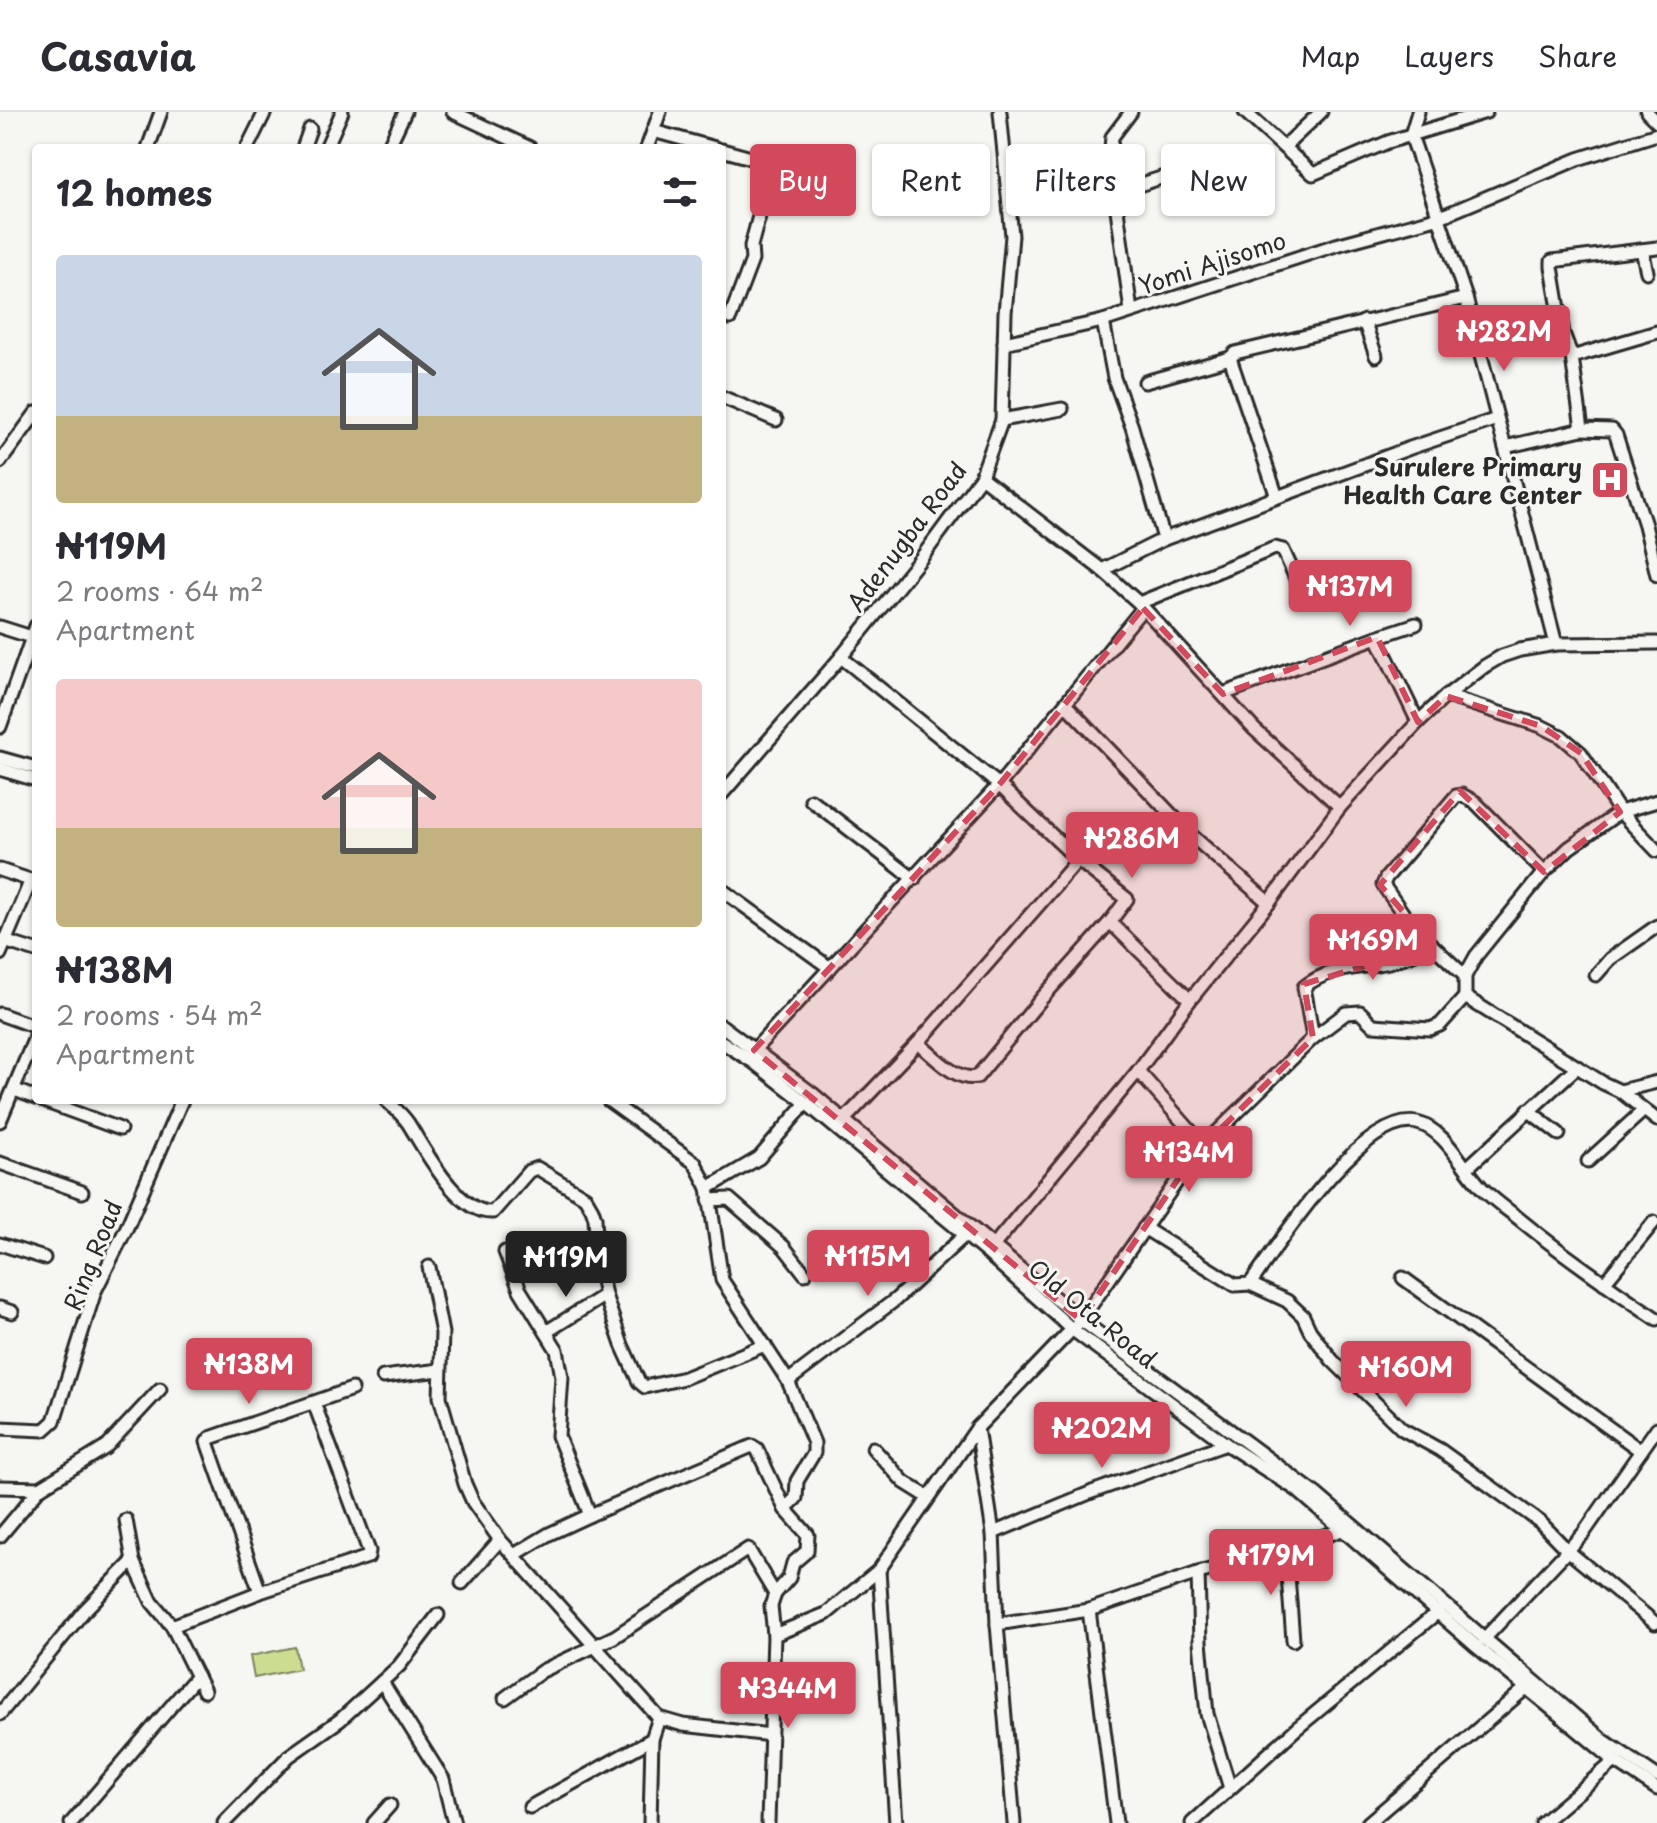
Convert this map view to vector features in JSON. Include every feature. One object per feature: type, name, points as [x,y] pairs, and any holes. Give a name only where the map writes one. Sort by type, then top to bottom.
[{"type":"street","points":[[149,144],[161,112]]},
{"type":"street","points":[[249,144],[265,112]]},
{"type":"street","points":[[328,144],[342,112]]},
{"type":"street","points":[[390,144],[405,112]]},
{"type":"street","points":[[453,112],[521,144]]},
{"type":"street","points":[[648,144],[660,112]]},
{"type":"street","name":"Adenugba Road","points":[[726,789],[841,657],[922,557],[981,477],[1002,420],[1012,236],[1000,112]]},
{"type":"street","points":[[1111,144],[1112,137],[1131,112]]},
{"type":"street","points":[[1245,112],[1313,174],[1388,142],[1486,112]]},
{"type":"street","points":[[1285,146],[1321,112]]},
{"type":"street","points":[[1418,112],[1411,135],[1466,298],[1556,644]]},
{"type":"street","points":[[1647,112],[1657,122]]},
{"type":"street","points":[[304,144],[310,129]]},
{"type":"street","points":[[653,131],[700,144]]},
{"type":"street","name":"Yomi Ajisomo","points":[[1004,343],[1103,321],[1336,245],[1440,217],[1578,159],[1657,134]]},
{"type":"street","points":[[726,151],[773,164],[751,246],[752,260],[730,318]]},
{"type":"street","points":[[1117,216],[1131,311]]},
{"type":"street","points":[[1582,429],[1572,357],[1563,333],[1552,261],[1657,248]]},
{"type":"street","points":[[1642,250],[1647,272]]},
{"type":"street","points":[[1145,382],[1230,358],[1235,353],[1466,298]]},
{"type":"street","points":[[1103,321],[1114,378],[1132,427],[1164,539]]},
{"type":"street","points":[[1364,321],[1376,356]]},
{"type":"street","points":[[1572,357],[1657,332]]},
{"type":"street","points":[[1230,358],[1277,497]]},
{"type":"street","points":[[726,399],[776,420]]},
{"type":"street","points":[[1002,420],[1062,409]]},
{"type":"street","points":[[0,462],[32,418]]},
{"type":"street","points":[[1102,570],[1164,539],[1497,419]]},
{"type":"street","points":[[1505,447],[1582,429],[1612,430],[1645,525],[1657,575]]},
{"type":"street","points":[[981,477],[1102,570],[1141,606],[1254,729],[1340,807]]},
{"type":"street","points":[[754,1050],[999,785],[1066,705],[1141,606],[1275,548],[1283,550],[1298,583]]},
{"type":"street","points":[[1223,694],[1416,624]]},
{"type":"street","points":[[0,627],[32,633]]},
{"type":"street","points":[[1377,637],[1418,722]]},
{"type":"street","points":[[0,727],[32,642]]},
{"type":"street","points":[[994,1245],[1138,1071],[1340,807],[1446,696],[1502,656],[1520,650],[1556,644],[1657,643]]},
{"type":"street","points":[[841,657],[999,785],[1078,860],[1127,899],[977,1077],[959,1076],[918,1043]]},
{"type":"street","points":[[1446,696],[1541,726],[1561,736],[1590,765],[1620,812],[1657,851]]},
{"type":"street","points":[[1066,705],[1192,836],[1269,903]]},
{"type":"street","points":[[0,758],[32,767]]},
{"type":"street","points":[[0,769],[32,779]]},
{"type":"street","points":[[1465,976],[1413,928],[1383,885],[1386,878],[1456,796],[1462,795],[1475,802],[1544,872]]},
{"type":"street","points":[[811,800],[914,879]]},
{"type":"street","points":[[774,1635],[826,1614],[879,1570],[977,1428],[1081,1320],[1196,1153],[1313,1038],[1353,1011],[1360,1012],[1373,1025],[1430,1029],[1440,1025],[1465,997],[1465,976],[1484,944],[1544,872],[1569,848],[1620,812],[1657,801]]},
{"type":"street","points":[[844,1120],[918,1043],[1078,860]]},
{"type":"street","points":[[0,870],[32,880]]},
{"type":"street","points":[[0,954],[3,940],[32,885]]},
{"type":"street","points":[[726,893],[830,968]]},
{"type":"street","points":[[1110,922],[1190,1000]]},
{"type":"street","points":[[1596,975],[1610,959],[1657,926]]},
{"type":"street","points":[[3,940],[32,950]]},
{"type":"street","points":[[1313,1038],[1304,987],[1352,966],[1392,961],[1433,946]]},
{"type":"street","points":[[1465,997],[1620,1091],[1657,1120]]},
{"type":"street","points":[[0,1014],[32,1026]]},
{"type":"street","points":[[726,1029],[810,1098]]},
{"type":"street","points":[[0,1121],[32,1045]]},
{"type":"street","points":[[726,1045],[810,1098]]},
{"type":"street","points":[[1468,1167],[1577,1067]]},
{"type":"street","points":[[1138,1071],[1195,1136],[1196,1153]]},
{"type":"street","points":[[1620,1091],[1657,1082]]},
{"type":"street","points":[[15,1090],[32,1096]]},
{"type":"street","points":[[709,1194],[759,1158],[810,1098]]},
{"type":"street","name":"Old Ota Road","points":[[810,1098],[844,1120],[1081,1320],[1302,1483],[1603,1740],[1657,1776]]},
{"type":"street","name":"Old Ota Road","points":[[810,1098],[1073,1330],[1226,1444],[1284,1481],[1344,1529],[1526,1688],[1615,1761],[1657,1789]]},
{"type":"street","points":[[52,1104],[120,1129]]},
{"type":"street","name":"Ring Road","points":[[0,1428],[44,1430],[54,1421],[95,1291],[127,1227],[180,1104]]},
{"type":"street","points":[[390,1104],[406,1120],[430,1162],[467,1202],[481,1210],[493,1212],[529,1171],[537,1168],[585,1197],[595,1218],[597,1257],[605,1295],[628,1357],[639,1382],[645,1387],[684,1378],[765,1345]]},
{"type":"street","points":[[614,1104],[695,1163],[709,1194],[722,1280],[788,1381],[814,1443],[814,1453],[797,1481],[796,1498],[785,1509]]},
{"type":"street","points":[[1528,1110],[1559,1134]]},
{"type":"street","points":[[1588,1161],[1643,1111]]},
{"type":"street","points":[[1250,1284],[1315,1191],[1354,1153],[1388,1130],[1417,1123],[1442,1140],[1468,1167],[1484,1190],[1569,1259],[1657,1319]]},
{"type":"street","points":[[0,1163],[82,1192]]},
{"type":"street","points":[[709,1194],[729,1199],[784,1247],[805,1274]]},
{"type":"street","points":[[1604,1283],[1654,1222]]},
{"type":"street","points":[[1144,1228],[1235,1285],[1250,1284],[1287,1301],[1332,1360],[1402,1429],[1440,1450],[1540,1522],[1568,1551],[1655,1623]]},
{"type":"street","points":[[788,1381],[895,1300],[965,1235]]},
{"type":"street","points":[[0,1244],[44,1258]]},
{"type":"street","points":[[505,1252],[520,1290],[557,1350],[562,1377],[558,1436],[590,1515]]},
{"type":"street","points":[[429,1267],[442,1333],[440,1397],[465,1484],[473,1502],[500,1540],[659,1718],[683,1725],[771,1735]]},
{"type":"street","points":[[1403,1278],[1641,1451]]},
{"type":"street","points":[[546,1332],[605,1295]]},
{"type":"street","points":[[0,1308],[12,1312]]},
{"type":"street","points":[[383,1377],[440,1370]]},
{"type":"street","points":[[0,1536],[40,1488],[105,1448],[160,1389]]},
{"type":"street","points":[[260,1592],[207,1442],[210,1438],[352,1389]]},
{"type":"street","points":[[172,1626],[260,1592],[368,1557],[369,1551],[314,1403]]},
{"type":"street","points":[[977,1428],[993,1533],[997,1624],[1014,1823]]},
{"type":"street","points":[[1484,1639],[1583,1534],[1657,1428]]},
{"type":"street","points":[[993,1533],[1092,1492],[1226,1444]]},
{"type":"street","points":[[514,1555],[590,1515],[752,1446],[757,1449],[785,1509],[809,1540],[807,1551],[793,1563],[789,1578],[775,1594],[771,1606],[774,1635],[768,1823]]},
{"type":"street","points":[[873,1448],[904,1482],[928,1497]]},
{"type":"street","points":[[0,1487],[40,1488]]},
{"type":"street","points":[[126,1520],[133,1561],[152,1602],[172,1626],[204,1691]]},
{"type":"street","points":[[997,1624],[1089,1610],[1198,1573],[1286,1550],[1344,1529]]},
{"type":"street","points":[[462,1583],[500,1540]]},
{"type":"street","points":[[505,1698],[542,1671],[614,1637],[748,1549],[775,1594]]},
{"type":"street","points":[[1286,1550],[1293,1640]]},
{"type":"street","points":[[0,1714],[84,1611],[133,1561]]},
{"type":"street","points":[[879,1570],[896,1823]]},
{"type":"street","points":[[1198,1573],[1207,1714],[1230,1788]]},
{"type":"street","points":[[1089,1610],[1116,1823]]},
{"type":"street","points":[[1192,1823],[1349,1685],[1438,1612]]},
{"type":"street","points":[[224,1823],[289,1756],[340,1720],[399,1666],[438,1615]]},
{"type":"street","points":[[71,1823],[197,1676]]},
{"type":"street","points":[[382,1682],[443,1779],[454,1823]]},
{"type":"street","points":[[1368,1823],[1526,1688]]},
{"type":"street","points":[[650,1823],[652,1739],[659,1718]]},
{"type":"street","points":[[530,1807],[652,1739]]},
{"type":"street","points":[[1542,1823],[1615,1761]]},
{"type":"street","points":[[374,1823],[390,1805]]},
{"type":"highlighted area","points":[[1143,608],[1223,694],[1377,637],[1418,722],[1446,696],[1541,726],[1581,753],[1620,812],[1544,872],[1460,791],[1380,885],[1433,946],[1304,984],[1313,1038],[1196,1153],[1081,1320],[754,1050],[999,785]]},
{"type":"green space","points":[[295,1647],[299,1669],[254,1678],[250,1656]]},
{"type":"place","name":"Surulere Primary Health Care Center","points":[[1610,480]]}]
